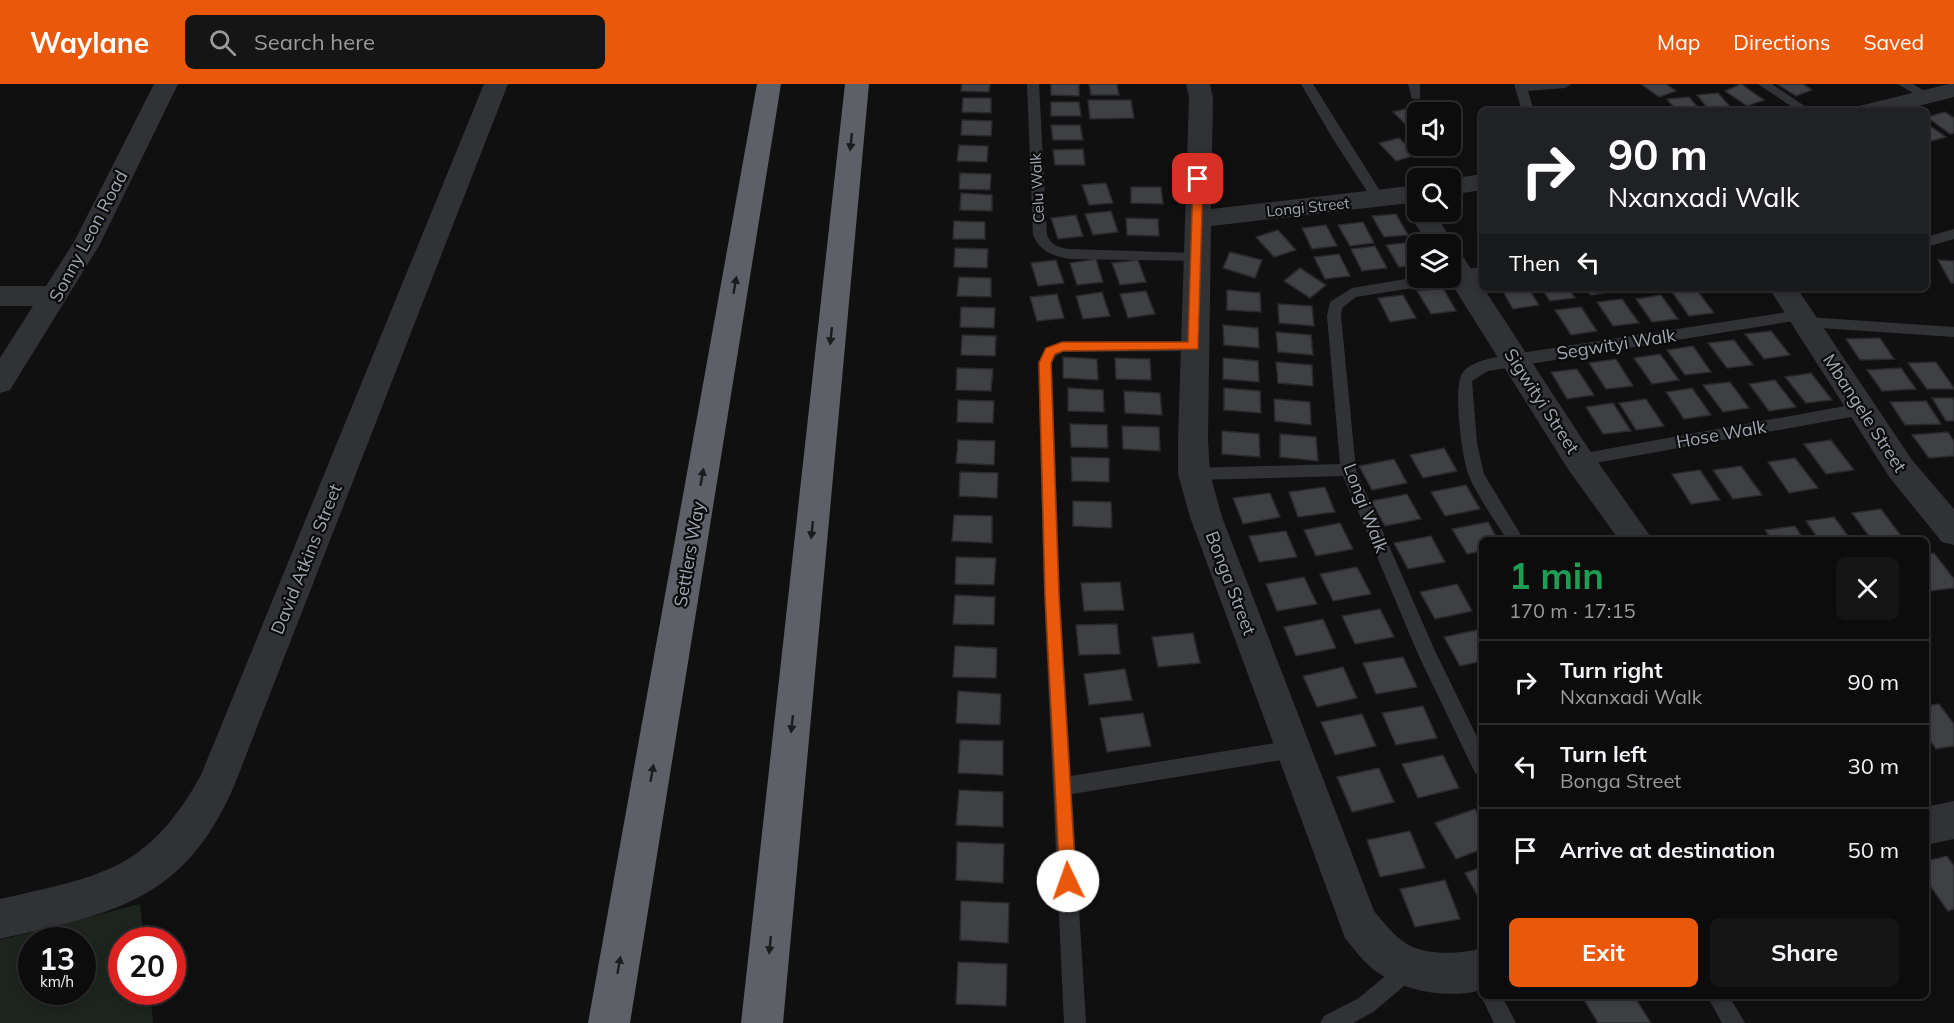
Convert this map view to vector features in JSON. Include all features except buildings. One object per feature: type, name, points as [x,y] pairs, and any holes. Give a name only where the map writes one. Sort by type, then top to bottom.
[{"type":"highway","name":"Settlers Way","points":[[609,1023],[769,84]]},
{"type":"highway","points":[[762,1023],[856,84]]},
{"type":"street","name":"Sonny Leon Road","points":[[0,382],[87,244],[166,84]]},
{"type":"street","name":"David Atkins Street","points":[[0,919],[110,891],[161,861],[193,829],[215,786],[496,84]]},
{"type":"street","name":"Bonga Street","points":[[1198,84],[1201,98],[1195,258],[1194,474],[1206,517],[1359,924],[1380,949],[1409,969],[1479,978]]},
{"type":"street","points":[[1881,108],[1954,90]]},
{"type":"street","points":[[1461,185],[1479,182]]},
{"type":"street","name":"Longi Street","points":[[1198,219],[1379,199],[1407,201]]},
{"type":"street","name":"Sigwityi Street","points":[[1461,278],[1579,460],[1635,537]]},
{"type":"street","name":"Mbangele Street","points":[[1785,291],[1901,469],[1954,532]]},
{"type":"street","points":[[0,296],[56,296]]},
{"type":"street","points":[[1929,825],[1954,820]]},
{"type":"lane","name":"Celu Walk","points":[[1033,84],[1040,235],[1044,243],[1055,252],[1069,254],[1195,258]]},
{"type":"lane","points":[[1307,84],[1339,139],[1379,199]]},
{"type":"lane","points":[[1527,108],[1520,86],[1564,84]]},
{"type":"lane","points":[[1764,84],[1801,108]]},
{"type":"lane","points":[[1904,84],[1928,97]]},
{"type":"lane","points":[[1929,241],[1954,234]]},
{"type":"lane","name":"Longi Walk","points":[[1407,282],[1360,291],[1342,298],[1335,306],[1348,470],[1427,654],[1479,756]]},
{"type":"lane","name":"Segwityi Walk","points":[[1514,537],[1476,475],[1469,443],[1465,380],[1470,373],[1484,366],[1515,359],[1803,318],[1954,332]]},
{"type":"lane","points":[[1075,1023],[1052,595],[1047,357],[1055,349],[1076,346],[1194,346]]},
{"type":"lane","name":"Hose Walk","points":[[1579,460],[1862,409]]},
{"type":"lane","points":[[1194,474],[1348,470]]},
{"type":"lane","points":[[1064,786],[1294,749]]},
{"type":"lane","points":[[1331,1023],[1366,1005],[1409,969]]},
{"type":"lane","points":[[1493,999],[1505,1023]]},
{"type":"lane","points":[[1719,999],[1734,1023]]},
{"type":"shaded area","points":[[140,904],[143,927],[108,927],[108,1005],[151,1005],[153,1023],[0,1023],[0,940],[18,935],[18,1005],[96,1005],[96,927],[51,927]]},
{"type":"route","points":[[1068,881],[1052,595],[1045,363],[1050,352],[1062,347],[1194,346],[1198,179]]}]
